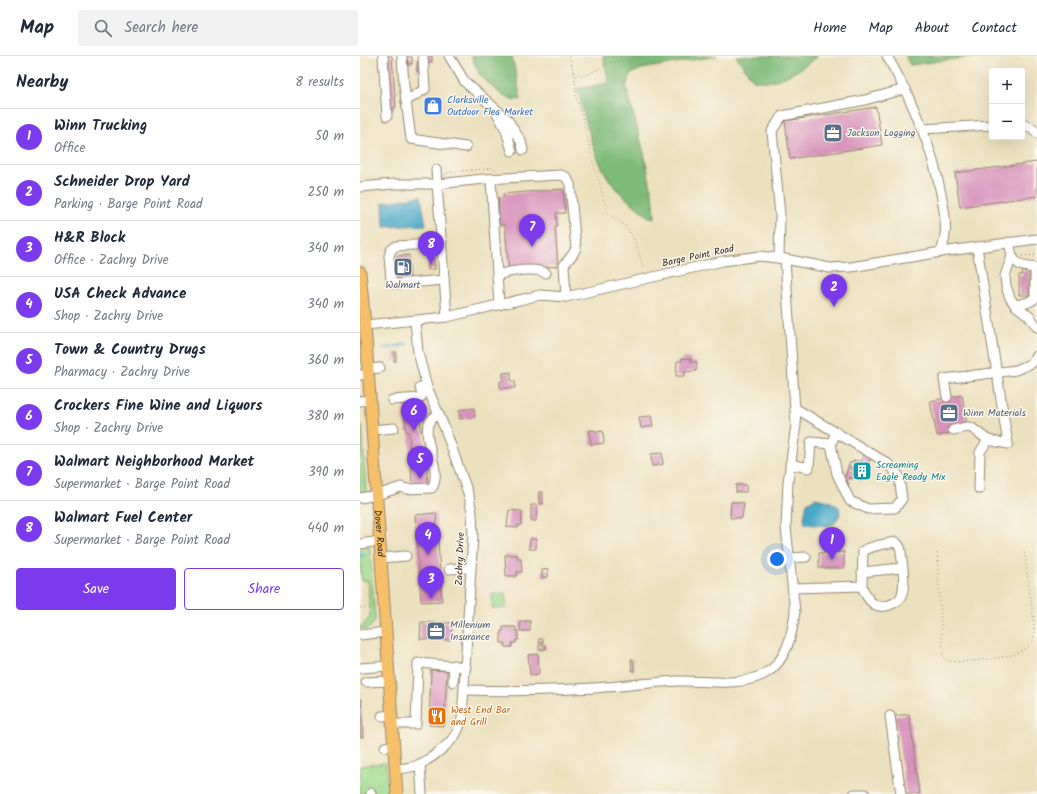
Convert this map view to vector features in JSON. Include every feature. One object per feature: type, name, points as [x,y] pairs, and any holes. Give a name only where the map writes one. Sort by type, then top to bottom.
[{"type":"main road","name":"Dover Road","points":[[360,272],[365,400],[372,430],[390,681],[389,746],[396,769],[397,794]]},
{"type":"street","points":[[383,56],[387,116]]},
{"type":"street","points":[[402,56],[411,139],[466,147]]},
{"type":"street","points":[[406,101],[425,89],[423,56]]},
{"type":"street","points":[[448,56],[464,82],[507,119],[520,141],[523,150]]},
{"type":"street","points":[[886,56],[905,89],[922,129],[938,177],[943,200],[946,233],[941,252]]},
{"type":"street","points":[[465,690],[574,689],[684,681],[737,681],[752,679],[765,674],[775,667],[781,659],[788,646],[795,612],[786,527],[788,482],[796,425],[772,131],[782,116],[865,100],[905,89]]},
{"type":"street","points":[[495,108],[504,126],[512,151]]},
{"type":"street","points":[[922,129],[989,125]]},
{"type":"street","points":[[1025,125],[1032,128],[1037,133]]},
{"type":"street","points":[[436,170],[447,317]]},
{"type":"street","points":[[360,187],[394,184],[437,184],[560,175],[566,177],[570,184],[576,248],[564,265],[566,297]]},
{"type":"street","points":[[491,179],[499,305]]},
{"type":"street","name":"Barge Point Road","points":[[362,327],[447,317],[540,295],[566,297],[646,278],[743,258],[760,256],[782,258],[830,268],[851,267],[941,252],[1037,239]]},
{"type":"street","points":[[442,241],[432,244],[396,246],[391,250],[389,256],[391,280],[393,283],[397,284],[444,280]]},
{"type":"street","points":[[1009,242],[1012,256],[1016,263],[1020,266],[1036,270],[1033,300],[1015,305]]},
{"type":"street","points":[[953,430],[967,427],[972,428],[988,440],[1008,444],[977,247]]},
{"type":"street","points":[[1012,256],[1005,276],[1006,286],[1010,298],[1015,305],[1029,316],[1037,327]]},
{"type":"street","points":[[498,275],[507,272],[540,270],[546,273]]},
{"type":"street","name":"Zachry Drive","points":[[396,769],[420,764],[448,743],[456,733],[462,719],[465,690],[471,568],[472,513],[464,479],[439,414],[416,365],[415,321]]},
{"type":"street","points":[[947,397],[944,379],[1016,370],[1032,363],[1037,356]]},
{"type":"street","points":[[365,372],[380,368]]},
{"type":"street","points":[[392,400],[420,398],[422,396],[420,388]]},
{"type":"street","points":[[795,408],[836,432],[887,463],[899,476],[902,499],[895,508],[868,509],[850,501],[837,474],[831,444],[836,432]]},
{"type":"street","points":[[360,498],[376,495],[401,486],[407,489],[432,488],[435,483],[434,463],[430,446],[428,426],[432,419],[439,414]]},
{"type":"street","points":[[372,430],[394,428]]},
{"type":"street","points":[[979,489],[980,452],[988,440]]},
{"type":"street","points":[[790,464],[809,468],[811,442],[831,444]]},
{"type":"street","points":[[360,544],[380,541]]},
{"type":"street","points":[[896,542],[900,547],[904,588],[902,596],[898,601],[888,606],[881,607],[872,603],[866,597],[862,586],[862,572],[863,551],[869,547],[896,542]]},
{"type":"street","points":[[381,558],[406,556]]},
{"type":"street","points":[[789,558],[806,557]]},
{"type":"street","points":[[449,569],[471,568]]},
{"type":"street","points":[[862,572],[902,568]]},
{"type":"street","points":[[793,588],[862,586]]},
{"type":"street","points":[[360,635],[386,632]]},
{"type":"street","points":[[389,718],[416,724],[418,662],[466,667]]},
{"type":"street","points":[[362,665],[388,666]]},
{"type":"street","points":[[453,682],[454,665]]},
{"type":"street","points":[[366,682],[390,681]]},
{"type":"street","points":[[890,716],[902,794]]},
{"type":"street","points":[[420,764],[422,794]]},
{"type":"street","points":[[854,794],[865,794]]},
{"type":"path","points":[[569,56],[576,84],[576,98],[582,114],[594,166],[607,212],[610,216],[623,224],[630,232],[646,278]]},
{"type":"path","points":[[573,72],[587,75],[610,63],[645,56]]},
{"type":"path","points":[[667,56],[671,58],[677,56]]},
{"type":"path","points":[[1012,256],[1037,255]]},
{"type":"path","points":[[937,553],[942,647],[945,658],[949,661],[961,661],[997,658],[1014,654],[1023,650],[1032,643],[1034,623],[1024,550]]},
{"type":"path","points":[[360,608],[367,608]]},
{"type":"green space","points":[[471,56],[512,56],[521,100],[503,96],[495,89],[479,74]]},
{"type":"green space","points":[[603,56],[717,56],[641,69],[631,74],[626,86],[644,153],[654,203],[655,218],[649,217],[614,186],[600,164],[595,152],[577,89],[609,83]]},
{"type":"green space","points":[[736,56],[818,56],[787,76],[771,81],[762,81],[753,80]]},
{"type":"green space","points":[[905,56],[979,56],[910,65]]},
{"type":"green space","points":[[360,426],[362,426],[366,492],[360,495]]},
{"type":"green space","points":[[369,547],[370,550],[375,619],[370,627],[360,629],[360,627],[368,620],[370,616],[368,580],[362,581],[360,566],[360,549]]},
{"type":"green space","points":[[492,594],[506,594],[506,608],[492,608]]},
{"type":"green space","points":[[386,763],[388,794],[360,794],[360,766]]},
{"type":"water","points":[[421,196],[426,225],[384,227],[383,203]]},
{"type":"water","points":[[815,498],[829,501],[839,507],[840,514],[835,523],[828,526],[805,524],[804,518],[807,503]]},
{"type":"building","points":[[386,56],[392,56],[396,107],[390,112]]},
{"type":"building","points":[[427,56],[432,56],[432,62],[427,62]]},
{"type":"building","points":[[407,57],[412,57],[412,64],[407,64]]},
{"type":"building","points":[[417,62],[422,62],[422,71],[417,71]]},
{"type":"building","name":"Jackson Logging","points":[[876,107],[882,145],[790,159],[785,121]]},
{"type":"building","points":[[1037,162],[1037,196],[960,207],[955,173]]},
{"type":"building","points":[[563,189],[565,213],[556,213],[557,227],[555,227],[558,266],[509,271],[505,225],[500,225],[498,198],[504,197],[503,194]]},
{"type":"building","name":"Walmart","points":[[409,255],[410,278],[398,279],[397,256]]},
{"type":"building","points":[[434,258],[435,269],[428,270],[428,259]]},
{"type":"building","points":[[1022,271],[1029,271],[1029,295],[1019,295],[1019,275],[1023,275]]},
{"type":"building","points":[[394,352],[396,352],[396,361],[394,361]]},
{"type":"building","points":[[682,358],[691,359],[691,362],[697,362],[696,371],[685,372],[685,376],[676,376],[677,361],[682,361]]},
{"type":"building","points":[[511,372],[511,381],[515,381],[515,388],[500,388],[500,381],[503,381],[503,373]]},
{"type":"building","name":"Winn Materials","points":[[962,395],[967,424],[948,427],[949,433],[937,436],[930,401]]},
{"type":"building","points":[[419,401],[421,431],[424,431],[428,484],[412,485],[409,432],[406,432],[404,402]]},
{"type":"building","points":[[474,408],[475,417],[460,419],[459,410]]},
{"type":"building","points":[[651,416],[653,426],[641,428],[639,417]]},
{"type":"building","points":[[595,430],[596,432],[603,431],[604,443],[591,445],[589,431]]},
{"type":"building","points":[[662,453],[663,464],[652,466],[651,454]]},
{"type":"building","name":"Screaming Eagle Ready Mix","points":[[864,454],[871,457],[868,465],[870,466],[866,476],[864,475],[862,481],[858,479],[859,475],[856,472],[858,465],[855,463],[853,468],[851,467],[850,469],[853,470],[851,473],[854,474],[852,479],[849,477],[847,488],[843,483],[850,462],[853,463],[854,460],[861,462]]},
{"type":"building","points":[[736,485],[746,485],[746,492],[736,492]]},
{"type":"building","points":[[539,492],[543,492],[543,504],[539,504]]},
{"type":"building","points":[[731,502],[744,503],[742,518],[730,518]]},
{"type":"building","points":[[531,505],[537,505],[536,521],[531,521]]},
{"type":"building","points":[[509,510],[522,511],[521,525],[518,525],[518,528],[507,527]]},
{"type":"building","points":[[436,513],[442,601],[421,602],[415,515]]},
{"type":"building","points":[[530,539],[536,539],[536,549],[529,549]]},
{"type":"building","points":[[844,552],[844,568],[819,568],[819,553]]},
{"type":"building","points":[[505,555],[518,555],[518,559],[521,559],[522,572],[517,572],[517,576],[506,576]]},
{"type":"building","points":[[548,569],[548,577],[542,578],[542,570]]},
{"type":"building","points":[[520,621],[530,621],[530,631],[520,631]]},
{"type":"building","name":"Millenium Insurance","points":[[421,622],[452,623],[451,640],[420,639]]},
{"type":"building","points":[[503,627],[516,627],[516,631],[518,631],[518,640],[516,640],[516,643],[512,643],[512,647],[505,647],[505,643],[501,643],[501,631],[503,631]]},
{"type":"building","points":[[539,639],[543,639],[543,643],[539,643]]},
{"type":"building","points":[[539,645],[546,645],[546,649],[539,650]]},
{"type":"building","points":[[538,654],[539,674],[530,675],[528,655]]},
{"type":"building","points":[[631,659],[633,659],[634,671],[632,671]]},
{"type":"building","points":[[431,670],[447,671],[444,726],[429,725]]},
{"type":"building","points":[[361,699],[363,737],[360,737]]},
{"type":"building","points":[[909,714],[920,794],[906,794],[895,716]]},
{"type":"waterway","points":[[383,349],[407,344]]},
{"type":"waterway","points":[[360,556],[365,555]]},
{"type":"place","name":"Clarksville Outdoor Flea Market","points":[[433,106]]},
{"type":"place","name":"Jackson Logging","points":[[833,133]]},
{"type":"place","name":"Walmart Neighborhood Market","points":[[532,247]]},
{"type":"place","name":"Walmart Fuel Center","points":[[431,264]]},
{"type":"place","name":"Walmart","points":[[403,267]]},
{"type":"place","name":"Schneider Drop Yard","points":[[834,307]]},
{"type":"place","name":"Winn Materials","points":[[949,413]]},
{"type":"place","name":"Crockers Fine Wine and Liquors","points":[[414,431]]},
{"type":"place","name":"Screaming Eagle Ready Mix","points":[[862,471]]},
{"type":"place","name":"Town & Country Drugs","points":[[420,479]]},
{"type":"place","name":"USA Check Advance","points":[[428,555]]},
{"type":"place","name":"Winn Trucking","points":[[832,560]]},
{"type":"place","name":"H&R Block","points":[[431,599]]},
{"type":"place","name":"Millenium Insurance","points":[[436,631]]},
{"type":"place","name":"West End Bar and Grill","points":[[437,716]]}]
